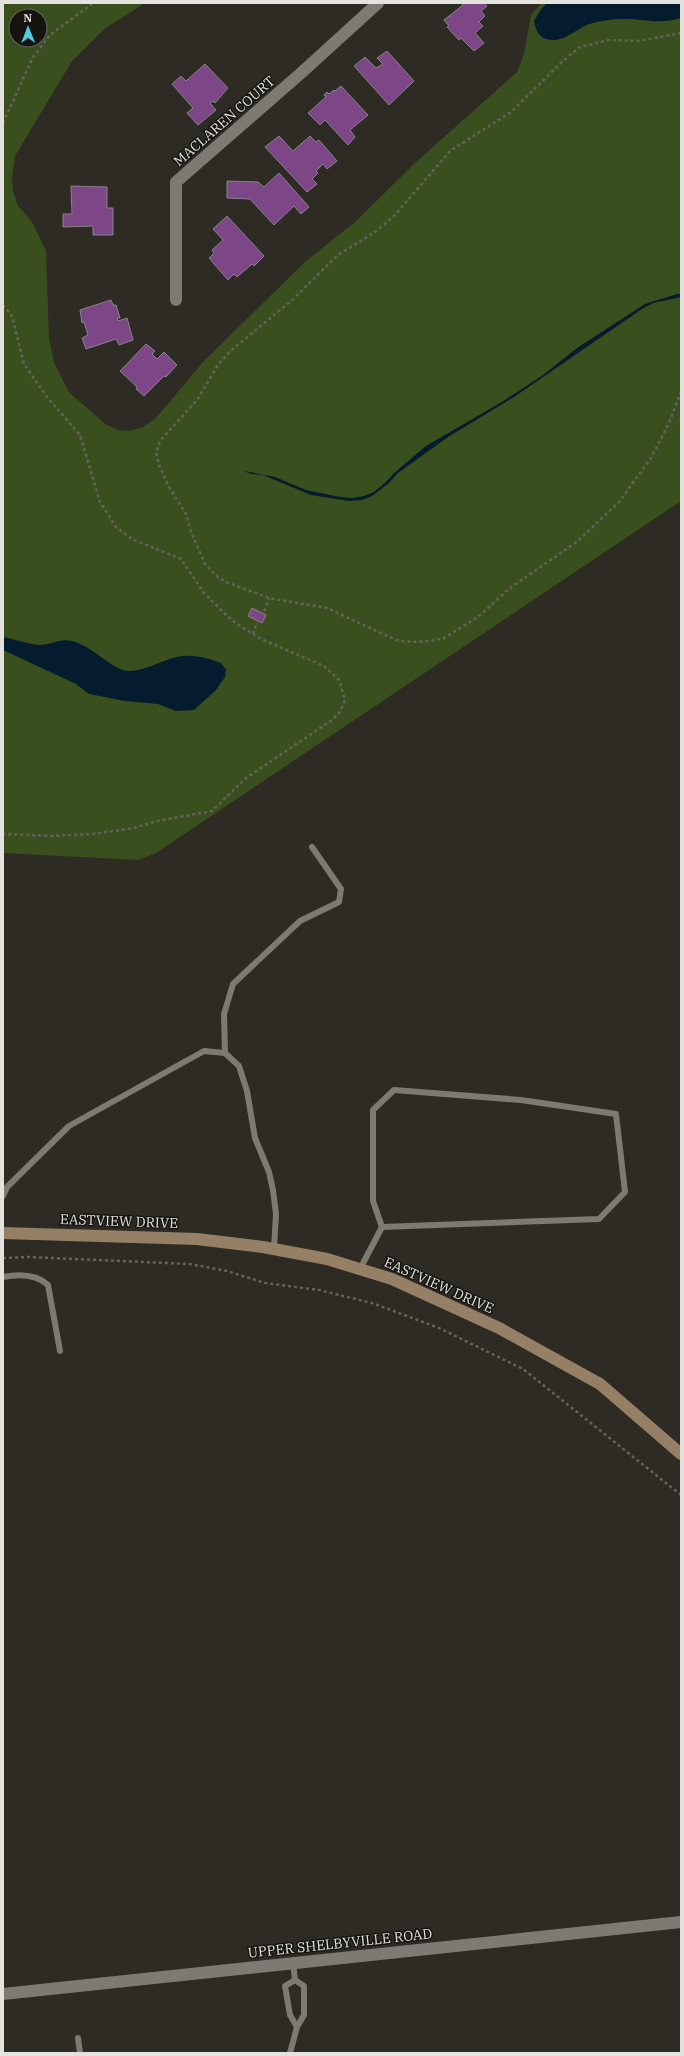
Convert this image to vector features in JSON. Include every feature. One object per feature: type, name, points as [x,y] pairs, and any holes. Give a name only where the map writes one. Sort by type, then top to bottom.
[{"type":"street","name":"MACLAREN COURT","points":[[176,300],[176,182],[300,74],[378,3]]},
{"type":"street","name":"EASTVIEW DRIVE","points":[[3,1233],[197,1239],[274,1249],[327,1259],[392,1279],[499,1328],[600,1384],[681,1454]]},
{"type":"street","name":"UPPER SHELBYVILLE ROAD","points":[[3,1994],[681,1922]]},
{"type":"lane","points":[[225,1053],[224,1014],[233,984],[300,921],[339,902],[341,889],[312,847]]},
{"type":"lane","points":[[3,1196],[7,1187],[69,1126],[204,1052],[225,1053],[239,1066],[247,1090],[255,1138],[269,1172],[276,1214],[274,1249]]},
{"type":"lane","points":[[360,1269],[382,1227],[373,1202],[373,1110],[394,1090],[521,1100],[616,1114],[625,1192],[599,1219],[382,1227]]},
{"type":"lane","points":[[3,1276],[18,1274],[30,1276],[40,1278],[48,1285],[60,1351]]},
{"type":"lane","points":[[290,2053],[297,2026],[304,2015],[304,1986],[295,1980],[293,1963]]},
{"type":"lane","points":[[295,1980],[285,1986],[290,2015],[297,2026]]},
{"type":"lane","points":[[78,2038],[80,2053]]},
{"type":"path","points":[[3,123],[33,57],[50,35],[93,3]]},
{"type":"path","points":[[681,33],[639,41],[601,41],[586,45],[573,53],[511,112],[450,151],[395,215],[375,232],[338,255],[290,302],[229,352],[218,364],[198,400],[160,441],[156,453],[169,487],[186,514],[191,532],[205,564],[215,575],[226,582],[269,598],[327,608],[396,640],[412,642],[444,638],[478,617],[510,588],[578,541],[619,502],[651,458],[669,423],[681,392]]},
{"type":"path","points":[[3,305],[12,316],[24,364],[47,397],[80,435],[100,502],[110,519],[132,539],[181,559],[204,593],[216,606],[253,634],[315,660],[328,668],[339,680],[345,700],[340,712],[323,726],[246,778],[212,811],[157,821],[134,828],[92,834],[52,836],[3,834]]},
{"type":"path","points":[[264,611],[269,598]]},
{"type":"path","points":[[253,634],[258,622]]},
{"type":"path","points":[[3,1258],[28,1257],[190,1264],[227,1271],[265,1283],[319,1290],[372,1303],[439,1328],[523,1369],[681,1495]]},
{"type":"green space","points":[[3,3],[145,3],[104,29],[72,61],[15,156],[12,177],[13,191],[18,206],[32,222],[46,251],[49,338],[54,363],[69,392],[105,424],[118,430],[130,431],[143,427],[155,419],[204,361],[306,261],[355,222],[416,162],[517,72],[524,54],[531,15],[542,3],[681,3],[681,501],[156,853],[138,860],[3,853]]},
{"type":"water","points":[[547,3],[681,3],[681,18],[665,21],[628,19],[607,20],[582,27],[562,39],[551,40],[544,38],[539,34],[534,21],[541,9]]},
{"type":"water","points":[[681,294],[681,297],[653,303],[642,309],[514,397],[448,437],[398,473],[389,483],[372,496],[362,500],[349,501],[311,495],[263,475],[251,474],[244,471],[275,477],[306,490],[340,497],[352,498],[364,496],[374,492],[426,446],[505,400],[543,375],[577,348],[645,304]]},
{"type":"water","points":[[3,637],[39,645],[63,640],[72,641],[92,650],[110,664],[129,671],[144,668],[175,657],[202,657],[221,663],[226,670],[225,677],[216,690],[194,710],[176,711],[158,704],[125,701],[89,694],[76,684],[3,650]]},
{"type":"building","points":[[461,3],[484,3],[487,6],[481,11],[485,16],[479,22],[483,26],[475,33],[484,43],[474,51],[461,38],[459,40],[447,27],[449,26],[444,20],[463,5]]},
{"type":"building","points":[[387,51],[414,81],[389,105],[354,66],[365,57],[376,68],[383,64],[377,58]]},
{"type":"building","points":[[205,64],[228,88],[215,103],[213,101],[210,103],[216,110],[198,125],[187,113],[193,108],[172,84],[181,76],[186,81]]},
{"type":"building","points":[[341,86],[368,115],[350,130],[355,137],[348,145],[325,120],[320,125],[308,113],[326,97],[324,95],[327,92],[329,94]]},
{"type":"building","points":[[279,136],[293,151],[310,136],[316,142],[319,140],[337,161],[327,169],[323,164],[316,171],[318,173],[312,179],[317,184],[307,192],[265,147]]},
{"type":"building","points":[[279,173],[309,207],[301,214],[294,206],[274,225],[250,199],[227,198],[227,181],[258,182],[264,187]]},
{"type":"building","points":[[71,186],[107,187],[107,208],[113,208],[113,235],[93,235],[93,226],[63,227],[63,214],[72,214]]},
{"type":"building","points":[[227,216],[264,256],[254,266],[252,264],[237,277],[234,274],[228,280],[209,258],[214,253],[212,250],[223,240],[213,229]]},
{"type":"building","points":[[111,300],[113,305],[116,305],[120,318],[117,318],[118,321],[127,318],[133,340],[119,345],[116,339],[86,349],[82,338],[88,335],[84,322],[82,323],[80,310]]},
{"type":"building","points":[[146,344],[155,351],[152,354],[157,359],[164,352],[177,365],[166,377],[164,376],[144,396],[120,371]]},
{"type":"building","points":[[252,608],[266,615],[262,623],[248,616]]}]
